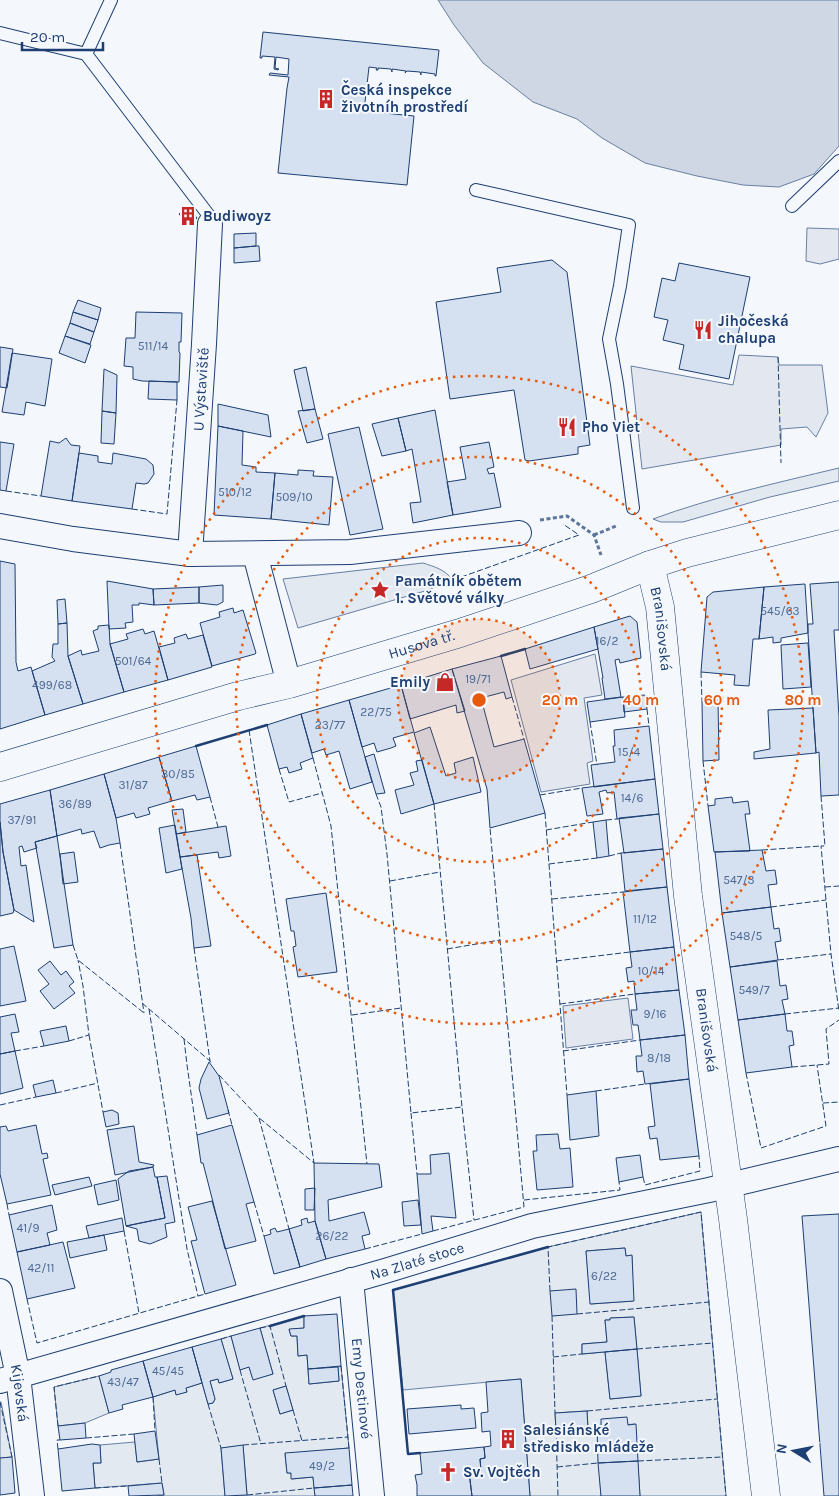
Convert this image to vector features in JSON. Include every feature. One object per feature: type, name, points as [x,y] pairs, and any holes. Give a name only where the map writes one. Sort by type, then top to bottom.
[{"type":"street","name":"U Výstaviště","points":[[190,554],[210,224]]},
{"type":"street","name":"Husova tř.","points":[[0,767],[238,696],[289,684],[460,633],[591,588],[650,565],[701,549],[839,515]]},
{"type":"street","points":[[0,526],[73,539],[190,554],[350,552],[519,533]]},
{"type":"street","points":[[255,554],[289,684]]},
{"type":"street","name":"Branišovská","points":[[650,565],[660,607],[688,896],[734,1218],[766,1496]]},
{"type":"street","name":"Na Zlaté stoce","points":[[9,1378],[532,1226],[728,1185],[839,1159]]},
{"type":"street","name":"Emy Destinové","points":[[351,1280],[372,1496]]},
{"type":"street","name":"Kijevská","points":[[0,1292],[9,1378],[32,1496]]},
{"type":"lane","points":[[86,54],[111,0]]},
{"type":"lane","points":[[0,33],[86,54],[210,217],[210,224]]},
{"type":"lane","points":[[792,206],[839,161]]},
{"type":"lane","points":[[476,190],[629,224],[620,286],[608,339],[618,384],[634,508]]},
{"type":"path","points":[[567,516],[594,535],[601,556]]},
{"type":"path","points":[[594,535],[616,526]]},
{"type":"shaded area","points":[[438,0],[839,0],[839,146],[814,174],[779,187],[743,185],[645,163],[602,138],[577,119],[533,102],[483,63],[454,25]]},
{"type":"shaded area","points":[[807,228],[839,229],[839,259],[820,264],[806,261]]},
{"type":"shaded area","points":[[739,355],[778,357],[779,365],[822,365],[828,413],[816,437],[807,427],[781,429],[781,445],[642,469],[631,366],[733,385]]},
{"type":"shaded area","points":[[839,468],[839,481],[770,497],[683,522],[661,522],[653,519],[722,497]]},
{"type":"shaded area","points":[[423,563],[443,571],[453,580],[425,591],[298,628],[283,579]]},
{"type":"shaded area","points":[[595,654],[602,695],[584,698],[593,761],[587,763],[590,784],[541,792],[511,680]]},
{"type":"shaded area","points":[[628,998],[633,1039],[566,1048],[563,1006]]},
{"type":"shaded area","points":[[701,1212],[726,1496],[640,1496],[635,1424],[597,1427],[601,1496],[530,1496],[521,1379],[403,1390],[393,1290],[548,1247]],"holes":[[[625,1248],[626,1256],[632,1256],[633,1301],[591,1304],[586,1251]],[[634,1317],[641,1396],[610,1399],[605,1352],[582,1354],[582,1344],[607,1342],[605,1320],[610,1320],[611,1318]],[[587,1411],[588,1428],[556,1430],[555,1413]]]},
{"type":"shaded area","points":[[304,1316],[304,1328],[289,1330],[291,1336],[297,1336],[298,1356],[307,1355],[309,1384],[339,1381],[338,1367],[341,1366],[349,1448],[285,1454],[287,1473],[291,1473],[292,1479],[313,1477],[315,1496],[234,1496],[247,1494],[243,1446],[221,1448],[225,1496],[156,1496],[164,1495],[162,1483],[95,1488],[93,1463],[101,1463],[100,1445],[135,1442],[137,1462],[159,1459],[153,1397],[175,1390],[176,1394],[187,1392],[186,1388],[202,1383],[208,1404],[213,1403],[215,1399],[210,1381],[218,1379],[219,1383],[233,1379],[221,1339],[231,1336],[240,1369],[249,1367],[253,1379],[273,1374],[260,1328]],"holes":[[[286,1386],[293,1410],[280,1414],[273,1390]]]},
{"type":"shaded area","points":[[99,1376],[109,1413],[85,1423],[58,1426],[54,1387]]},
{"type":"shaded area","points":[[1,1402],[12,1457],[0,1458]]},
{"type":"building","name":"Česká inspekce životníh prostředí","points":[[263,32],[439,50],[436,76],[435,74],[421,72],[421,75],[420,72],[407,71],[405,73],[406,71],[392,69],[392,72],[391,69],[378,68],[376,70],[377,68],[369,67],[364,111],[414,116],[407,185],[278,173],[289,77],[269,75],[270,73],[288,75],[289,59],[276,57],[275,68],[278,70],[274,69],[275,57],[262,56],[260,58]]},
{"type":"building","name":"Budiwoyz","points":[[188,207],[197,218],[189,225],[179,214]]},
{"type":"building","points":[[256,233],[256,246],[234,248],[234,234]]},
{"type":"building","points":[[259,246],[260,261],[234,263],[234,248]]},
{"type":"building","points":[[552,260],[567,272],[590,445],[578,447],[578,454],[529,461],[525,460],[514,390],[450,399],[436,302],[501,292],[497,268]]},
{"type":"building","name":"Jihočeská chalupa","points":[[679,263],[750,277],[729,379],[679,369],[684,345],[663,340],[668,320],[654,317],[662,278],[675,281]]},
{"type":"building","points":[[78,300],[101,308],[98,320],[73,312]]},
{"type":"building","points":[[73,312],[98,320],[94,332],[70,323]]},
{"type":"building","points":[[136,312],[182,313],[181,342],[179,342],[179,382],[133,379],[133,367],[124,366],[126,338],[135,338]]},
{"type":"building","points":[[70,323],[94,332],[90,344],[65,336]]},
{"type":"building","points":[[65,336],[91,345],[85,363],[59,353]]},
{"type":"building","points":[[0,347],[13,349],[7,388],[0,387]]},
{"type":"building","points":[[12,353],[52,359],[45,406],[26,402],[24,415],[2,412]]},
{"type":"building","points":[[306,367],[315,409],[303,411],[294,370]]},
{"type":"building","points":[[104,369],[117,375],[116,413],[102,411]]},
{"type":"building","points":[[149,381],[177,382],[177,400],[148,399]]},
{"type":"building","points":[[218,404],[268,415],[271,437],[218,426]]},
{"type":"building","points":[[315,409],[323,439],[307,443],[298,411]]},
{"type":"building","points":[[435,410],[453,515],[413,523],[410,503],[421,502],[412,449],[406,451],[398,418]]},
{"type":"building","points":[[102,411],[116,413],[114,444],[101,443]]},
{"type":"building","points":[[398,418],[406,451],[382,456],[372,424]]},
{"type":"building","points":[[218,426],[243,431],[242,465],[256,467],[256,472],[275,473],[271,519],[214,515]]},
{"type":"building","points":[[359,427],[383,529],[350,535],[328,434]]},
{"type":"building","points":[[66,438],[71,445],[80,446],[72,501],[41,496],[50,441],[59,443]]},
{"type":"building","points":[[0,442],[14,444],[6,491],[0,490]]},
{"type":"building","points":[[489,442],[494,467],[487,469],[489,474],[494,473],[501,507],[453,515],[447,482],[466,479],[460,447]]},
{"type":"building","points":[[79,453],[98,456],[98,462],[112,464],[113,453],[146,459],[153,465],[154,474],[148,483],[136,483],[132,509],[72,501]]},
{"type":"building","points":[[298,470],[314,471],[313,476],[333,477],[329,525],[271,519],[275,473],[298,475]]},
{"type":"building","points":[[0,561],[15,564],[16,662],[18,671],[31,667],[45,715],[0,729]]},
{"type":"building","points":[[107,581],[153,589],[154,605],[139,603],[139,605],[132,605],[133,622],[125,623],[126,628],[109,629]]},
{"type":"building","points":[[839,582],[839,630],[834,630],[839,717],[839,795],[821,796],[819,752],[816,753],[808,633],[808,624],[813,624],[810,584]]},
{"type":"building","points":[[805,584],[808,633],[781,638],[781,642],[773,643],[773,637],[759,639],[764,587]]},
{"type":"building","points":[[223,585],[223,602],[217,605],[199,603],[199,587]]},
{"type":"building","points":[[199,587],[199,603],[154,605],[153,589]]},
{"type":"building","points":[[764,587],[759,639],[753,639],[749,686],[734,685],[735,675],[701,672],[707,597],[713,592]]},
{"type":"building","points":[[65,599],[67,623],[58,624],[57,600]]},
{"type":"building","points":[[233,608],[234,613],[243,610],[256,653],[212,666],[200,623],[220,617],[219,612]]},
{"type":"building","points":[[630,616],[637,622],[641,658],[620,663],[619,659],[615,660],[621,697],[605,699],[594,627]]},
{"type":"building","points":[[67,623],[68,656],[83,704],[45,715],[32,671],[55,661],[52,657],[53,644],[58,644],[58,624]]},
{"type":"building","points":[[109,625],[110,644],[124,692],[83,704],[68,656],[81,650],[82,655],[99,651],[93,631],[98,629],[98,626]]},
{"type":"building","points":[[594,627],[598,649],[530,669],[525,649]]},
{"type":"building","points":[[143,629],[145,634],[154,631],[168,680],[124,692],[110,644],[128,639],[126,634]]},
{"type":"building","points":[[186,634],[188,639],[203,635],[212,667],[168,680],[159,647],[175,643],[174,638]]},
{"type":"building","points":[[808,643],[811,687],[783,689],[781,645]]},
{"type":"building","points":[[501,656],[512,697],[506,699],[504,692],[481,698],[494,747],[524,739],[545,813],[490,828],[487,789],[452,669]]},
{"type":"building","points":[[452,669],[465,711],[457,713],[456,705],[410,719],[401,685]]},
{"type":"building","points":[[401,685],[414,732],[393,738],[396,746],[391,748],[377,752],[374,743],[362,747],[349,700]]},
{"type":"building","points":[[645,695],[647,709],[624,712],[623,697]]},
{"type":"building","points":[[623,697],[625,717],[590,722],[587,702]]},
{"type":"building","points":[[349,700],[372,782],[350,789],[339,751],[326,755],[324,749],[312,753],[301,714]]},
{"type":"building","points":[[718,700],[719,760],[703,761],[702,702]]},
{"type":"building","points":[[813,708],[816,753],[754,759],[754,752],[770,749],[768,710]]},
{"type":"building","points":[[301,714],[313,758],[300,763],[302,769],[289,773],[287,767],[279,769],[267,725]]},
{"type":"building","points":[[649,726],[655,779],[594,787],[591,765],[615,762],[614,730]]},
{"type":"building","points":[[430,727],[446,776],[456,773],[454,763],[473,757],[481,792],[434,804],[414,733]]},
{"type":"building","points":[[196,746],[210,797],[197,800],[195,795],[172,801],[159,757]]},
{"type":"building","points":[[374,754],[385,793],[376,794],[365,757]]},
{"type":"building","points":[[159,757],[172,801],[148,808],[150,814],[136,818],[134,813],[116,818],[104,774]]},
{"type":"building","points":[[422,760],[434,804],[401,814],[395,790],[414,785],[410,773],[418,771],[416,761]]},
{"type":"building","points":[[104,774],[116,818],[120,843],[100,848],[94,831],[82,834],[81,829],[57,836],[50,790]]},
{"type":"building","points":[[655,779],[659,814],[617,819],[614,792],[607,793],[606,790],[599,792],[603,814],[587,816],[582,788]]},
{"type":"building","points":[[50,790],[57,836],[35,842],[37,848],[24,852],[22,846],[19,847],[21,866],[26,865],[34,922],[14,910],[3,852],[0,804]]},
{"type":"building","points":[[732,797],[733,803],[748,801],[750,814],[745,814],[750,851],[714,852],[708,806],[715,805],[715,799]]},
{"type":"building","points":[[183,809],[186,832],[176,834],[172,810]]},
{"type":"building","points":[[659,814],[663,849],[624,853],[619,818]]},
{"type":"building","points":[[606,820],[609,856],[597,858],[593,822]]},
{"type":"building","points":[[0,822],[3,852],[14,910],[13,913],[0,916]]},
{"type":"building","points":[[175,825],[182,869],[166,873],[159,828]]},
{"type":"building","points":[[226,826],[231,856],[219,858],[218,852],[180,857],[176,834]]},
{"type":"building","points":[[57,836],[73,945],[54,948],[35,842]]},
{"type":"building","points":[[663,849],[667,887],[625,891],[621,853]]},
{"type":"building","points":[[762,850],[766,871],[775,870],[777,884],[768,885],[771,907],[722,913],[715,852]]},
{"type":"building","points":[[74,852],[78,882],[63,884],[60,854]]},
{"type":"building","points":[[197,855],[211,946],[194,948],[191,918],[180,857]]},
{"type":"building","points":[[667,887],[674,947],[630,952],[623,892]]},
{"type":"building","points":[[326,893],[337,972],[298,977],[293,947],[296,946],[294,931],[291,931],[286,899]]},
{"type":"building","points":[[771,907],[774,929],[779,928],[781,941],[775,942],[778,960],[730,967],[722,913]]},
{"type":"building","points":[[14,946],[26,1001],[0,1006],[0,949]]},
{"type":"building","points":[[674,947],[679,990],[635,994],[634,981],[628,982],[626,968],[632,967],[630,952]]},
{"type":"building","points":[[50,961],[61,975],[66,971],[74,982],[69,986],[75,993],[54,1009],[40,991],[49,984],[38,970]]},
{"type":"building","points":[[777,961],[780,986],[786,985],[788,999],[782,1000],[785,1014],[738,1020],[730,967]]},
{"type":"building","points":[[679,990],[685,1035],[640,1040],[638,1025],[633,1025],[631,1010],[637,1010],[635,994]]},
{"type":"building","points":[[15,1014],[19,1032],[11,1033],[15,1051],[0,1054],[0,1017]]},
{"type":"building","points":[[785,1014],[787,1031],[792,1031],[794,1045],[789,1046],[792,1067],[746,1073],[738,1020]]},
{"type":"building","points":[[66,1026],[69,1041],[44,1046],[40,1031]]},
{"type":"building","points":[[685,1035],[689,1079],[645,1084],[643,1071],[637,1072],[636,1056],[642,1056],[640,1040]]},
{"type":"building","points":[[15,1051],[23,1088],[0,1094],[0,1054]]},
{"type":"building","points":[[209,1062],[219,1076],[229,1113],[207,1119],[199,1088]]},
{"type":"building","points":[[689,1079],[699,1156],[660,1160],[657,1138],[650,1139],[648,1127],[655,1126],[650,1084]]},
{"type":"building","points":[[53,1080],[56,1093],[36,1097],[33,1085]]},
{"type":"building","points":[[596,1091],[599,1136],[570,1140],[567,1095]]},
{"type":"building","points":[[112,1110],[118,1113],[119,1124],[106,1127],[103,1112]]},
{"type":"building","points":[[36,1125],[42,1154],[47,1153],[48,1158],[43,1159],[51,1195],[7,1204],[0,1174],[0,1127],[6,1126],[8,1131]]},
{"type":"building","points":[[232,1125],[254,1202],[246,1204],[256,1241],[225,1249],[203,1163],[201,1163],[197,1135]]},
{"type":"building","points":[[134,1126],[139,1162],[154,1165],[153,1167],[115,1175],[107,1130]]},
{"type":"building","points":[[558,1134],[560,1149],[570,1148],[573,1187],[537,1190],[533,1151],[537,1151],[536,1135]]},
{"type":"building","points":[[449,1153],[456,1218],[431,1216],[433,1231],[422,1234],[417,1174],[431,1174],[430,1155]]},
{"type":"building","points":[[640,1155],[643,1177],[619,1182],[616,1158]]},
{"type":"building","points":[[314,1163],[379,1164],[382,1187],[328,1200],[329,1221],[364,1212],[370,1234],[362,1236],[365,1249],[326,1259],[315,1221]]},
{"type":"building","points":[[153,1167],[155,1177],[157,1177],[165,1218],[126,1226],[118,1179],[129,1171]]},
{"type":"building","points":[[167,1176],[175,1222],[165,1224],[167,1237],[150,1244],[139,1241],[137,1229],[126,1226],[165,1218],[157,1177]]},
{"type":"building","points":[[89,1177],[92,1186],[55,1195],[52,1185]]},
{"type":"building","points":[[116,1180],[119,1200],[98,1205],[94,1185]]},
{"type":"building","points":[[315,1188],[314,1210],[305,1210],[305,1189]]},
{"type":"building","points":[[418,1200],[421,1225],[404,1226],[402,1202]]},
{"type":"building","points":[[212,1201],[236,1285],[205,1294],[191,1241],[197,1240],[188,1207]]},
{"type":"building","points":[[52,1205],[57,1230],[47,1233],[50,1245],[17,1252],[9,1215]]},
{"type":"building","points":[[839,1214],[839,1496],[824,1496],[802,1216]]},
{"type":"building","points":[[122,1218],[124,1231],[89,1238],[86,1226]]},
{"type":"building","points":[[307,1218],[308,1223],[315,1221],[326,1259],[300,1267],[289,1229],[302,1225],[301,1220]]},
{"type":"building","points":[[275,1228],[277,1232],[289,1229],[300,1267],[274,1274],[264,1236],[271,1234],[270,1230]]},
{"type":"building","points":[[104,1235],[107,1250],[70,1258],[67,1242]]},
{"type":"building","points":[[63,1242],[75,1288],[27,1299],[17,1252]]},
{"type":"building","points":[[625,1248],[626,1256],[632,1255],[634,1301],[590,1304],[586,1251]]},
{"type":"building","points":[[576,1289],[577,1314],[552,1316],[550,1291]]},
{"type":"building","points":[[337,1314],[341,1366],[308,1369],[307,1355],[298,1356],[297,1336],[291,1336],[289,1329],[304,1328],[304,1316]]},
{"type":"building","points":[[634,1317],[637,1349],[582,1354],[582,1344],[607,1342],[605,1320]]},
{"type":"building","points":[[260,1328],[273,1374],[253,1380],[249,1367],[240,1370],[231,1336]]},
{"type":"building","points":[[221,1339],[233,1379],[219,1383],[218,1379],[210,1381],[215,1399],[213,1403],[208,1404],[192,1347]]},
{"type":"building","points":[[192,1347],[202,1383],[186,1388],[187,1392],[176,1395],[175,1390],[153,1397],[143,1361]]},
{"type":"building","points":[[637,1349],[641,1396],[610,1399],[605,1352]]},
{"type":"building","points":[[143,1361],[153,1397],[122,1405],[123,1409],[109,1413],[99,1376],[111,1372],[111,1370]]},
{"type":"building","points":[[338,1367],[339,1381],[309,1384],[308,1369]]},
{"type":"building","name":"Salesiánské středisko mládeže","points":[[521,1379],[530,1496],[472,1496],[469,1472],[481,1471],[480,1459],[485,1458],[484,1447],[491,1446],[490,1431],[482,1432],[481,1413],[488,1412],[486,1382]]},
{"type":"building","points":[[286,1386],[293,1410],[280,1414],[273,1390]]},
{"type":"building","points":[[461,1405],[461,1409],[474,1408],[476,1428],[409,1434],[407,1409]]},
{"type":"building","points":[[587,1411],[588,1428],[556,1430],[555,1413]]},
{"type":"building","points":[[627,1417],[628,1425],[636,1424],[638,1461],[598,1463],[597,1427],[601,1427],[601,1419]]},
{"type":"building","points":[[85,1423],[86,1438],[60,1440],[58,1426]]},
{"type":"building","points":[[155,1431],[159,1459],[137,1462],[134,1434]]},
{"type":"building","points":[[92,1444],[100,1445],[101,1463],[93,1463],[95,1488],[62,1491],[58,1449]]},
{"type":"building","points":[[243,1445],[247,1495],[225,1496],[221,1448]]},
{"type":"building","name":"Sv. Vojtěch","points":[[484,1447],[485,1458],[480,1459],[481,1471],[469,1472],[472,1496],[417,1496],[415,1475],[422,1474],[420,1453]]},
{"type":"building","points":[[349,1448],[352,1485],[314,1488],[313,1477],[291,1479],[291,1473],[287,1473],[285,1453]]},
{"type":"building","points":[[12,1457],[15,1493],[0,1495],[0,1458]]},
{"type":"building","points":[[638,1461],[640,1496],[601,1496],[598,1463]]},
{"type":"building","points":[[162,1483],[164,1495],[129,1496],[128,1486]]},
{"type":"building","points":[[352,1485],[353,1496],[315,1496],[314,1488]]},
{"type":"fence","points":[[778,357],[781,463]]},
{"type":"fence","points":[[132,509],[167,514],[177,400]]},
{"type":"fence","points":[[6,491],[41,496]]},
{"type":"fence","points":[[453,580],[579,535],[563,524]]},
{"type":"fence","points":[[701,672],[702,702]]},
{"type":"fence","points":[[512,697],[524,739]]},
{"type":"fence","points":[[647,709],[649,726]]},
{"type":"fence","points":[[590,722],[597,765]]},
{"type":"fence","points":[[249,730],[314,1163]]},
{"type":"fence","points":[[313,758],[331,826],[367,1164]]},
{"type":"fence","points":[[703,761],[708,806]]},
{"type":"fence","points":[[279,769],[289,802],[322,793]]},
{"type":"fence","points":[[540,795],[582,788]]},
{"type":"fence","points":[[376,794],[381,807],[387,854],[411,1113],[462,1107],[474,1220]]},
{"type":"fence","points":[[821,796],[825,846],[821,846],[831,954],[839,1011]]},
{"type":"fence","points":[[210,797],[218,827]]},
{"type":"fence","points":[[434,804],[462,1107]]},
{"type":"fence","points":[[545,813],[567,1095]]},
{"type":"fence","points":[[606,820],[617,819]]},
{"type":"fence","points":[[546,830],[593,822]]},
{"type":"fence","points":[[433,1231],[524,1207],[490,828]]},
{"type":"fence","points":[[120,843],[144,1013]]},
{"type":"fence","points":[[762,850],[821,846]]},
{"type":"fence","points":[[609,856],[621,853]]},
{"type":"fence","points":[[549,864],[597,858]]},
{"type":"fence","points":[[390,881],[440,872]]},
{"type":"fence","points":[[825,887],[839,886]]},
{"type":"fence","points":[[552,899],[623,892]]},
{"type":"fence","points":[[771,907],[826,900]]},
{"type":"fence","points":[[447,949],[500,940]]},
{"type":"fence","points":[[73,945],[78,960],[144,1013]]},
{"type":"fence","points":[[194,948],[210,1061]]},
{"type":"fence","points":[[556,961],[630,952]]},
{"type":"fence","points":[[778,960],[831,954]]},
{"type":"fence","points":[[69,1041],[89,1035],[78,960]]},
{"type":"fence","points":[[560,1004],[635,994]]},
{"type":"fence","points":[[142,1003],[212,1064]]},
{"type":"fence","points":[[352,1015],[401,1008]]},
{"type":"fence","points":[[785,1014],[839,1008]]},
{"type":"fence","points":[[149,1009],[187,1249],[198,1296]]},
{"type":"fence","points":[[792,1067],[829,1064],[826,1029],[839,1020]]},
{"type":"fence","points":[[89,1035],[103,1112]]},
{"type":"fence","points":[[184,1039],[197,1135]]},
{"type":"fence","points":[[563,1051],[640,1040]]},
{"type":"fence","points":[[15,1051],[44,1046]]},
{"type":"fence","points":[[746,1073],[761,1148],[826,1126],[817,1065]]},
{"type":"fence","points":[[219,1075],[258,1117],[314,1163]]},
{"type":"fence","points":[[56,1093],[98,1083]]},
{"type":"fence","points":[[596,1091],[645,1084]]},
{"type":"fence","points":[[0,1105],[36,1097]]},
{"type":"fence","points":[[823,1103],[839,1102]]},
{"type":"fence","points":[[228,1110],[232,1125]]},
{"type":"fence","points":[[411,1113],[417,1174]]},
{"type":"fence","points":[[259,1118],[289,1229]]},
{"type":"fence","points":[[643,1177],[645,1185],[700,1171],[699,1156]]},
{"type":"fence","points":[[524,1200],[620,1190],[619,1182]]},
{"type":"fence","points":[[254,1202],[264,1236]]},
{"type":"fence","points":[[7,1204],[9,1215]]},
{"type":"fence","points":[[550,1291],[548,1247],[701,1212],[726,1496]]},
{"type":"fence","points":[[124,1231],[139,1313]]},
{"type":"fence","points":[[365,1249],[422,1234]]},
{"type":"fence","points":[[27,1299],[37,1343],[205,1294]]},
{"type":"fence","points":[[577,1314],[709,1302]]},
{"type":"fence","points":[[552,1316],[555,1413]]},
{"type":"fence","points":[[260,1328],[270,1326],[286,1386]]},
{"type":"fence","points":[[221,1339],[231,1336]]},
{"type":"fence","points":[[637,1349],[713,1343]]},
{"type":"fence","points":[[553,1357],[582,1354]]},
{"type":"fence","points":[[341,1366],[349,1448]]},
{"type":"fence","points":[[240,1370],[261,1444]]},
{"type":"fence","points":[[58,1426],[54,1387],[99,1376]]},
{"type":"fence","points":[[153,1397],[155,1431]]},
{"type":"fence","points":[[587,1411],[717,1399]]},
{"type":"fence","points":[[0,1402],[12,1457]]},
{"type":"fence","points":[[208,1404],[221,1448]]},
{"type":"fence","points":[[293,1410],[302,1441]]},
{"type":"fence","points":[[556,1430],[558,1496]]},
{"type":"fence","points":[[86,1438],[134,1434]]},
{"type":"fence","points":[[243,1445],[348,1437]]},
{"type":"fence","points":[[58,1449],[57,1440],[60,1440]]},
{"type":"fence","points":[[638,1461],[722,1457]]},
{"type":"fence","points":[[159,1459],[162,1483]]},
{"type":"fence","points":[[557,1467],[598,1463]]},
{"type":"fence","points":[[95,1488],[128,1486]]},
{"type":"fence","points":[[247,1495],[314,1488]]},
{"type":"wall","points":[[501,656],[525,649]]},
{"type":"wall","points":[[196,746],[267,725]]},
{"type":"wall","points":[[420,1453],[408,1454],[393,1290],[548,1247]]},
{"type":"wall","points":[[270,1326],[304,1316]]},
{"type":"place","name":"Česká inspekce životníh prostředí","points":[[326,99]]},
{"type":"place","name":"Budiwoyz","points":[[188,216]]},
{"type":"place","name":"Jihočeská chalupa","points":[[703,330]]},
{"type":"place","name":"Pho Viet","points":[[567,427]]},
{"type":"place","name":"Památník obětem 1. Světové války","points":[[380,590]]},
{"type":"place","name":"Emily","points":[[445,682]]},
{"type":"place","name":"Salesiánské středisko mládeže","points":[[508,1439]]},
{"type":"place","name":"Sv. Vojtěch","points":[[448,1472]]}]
